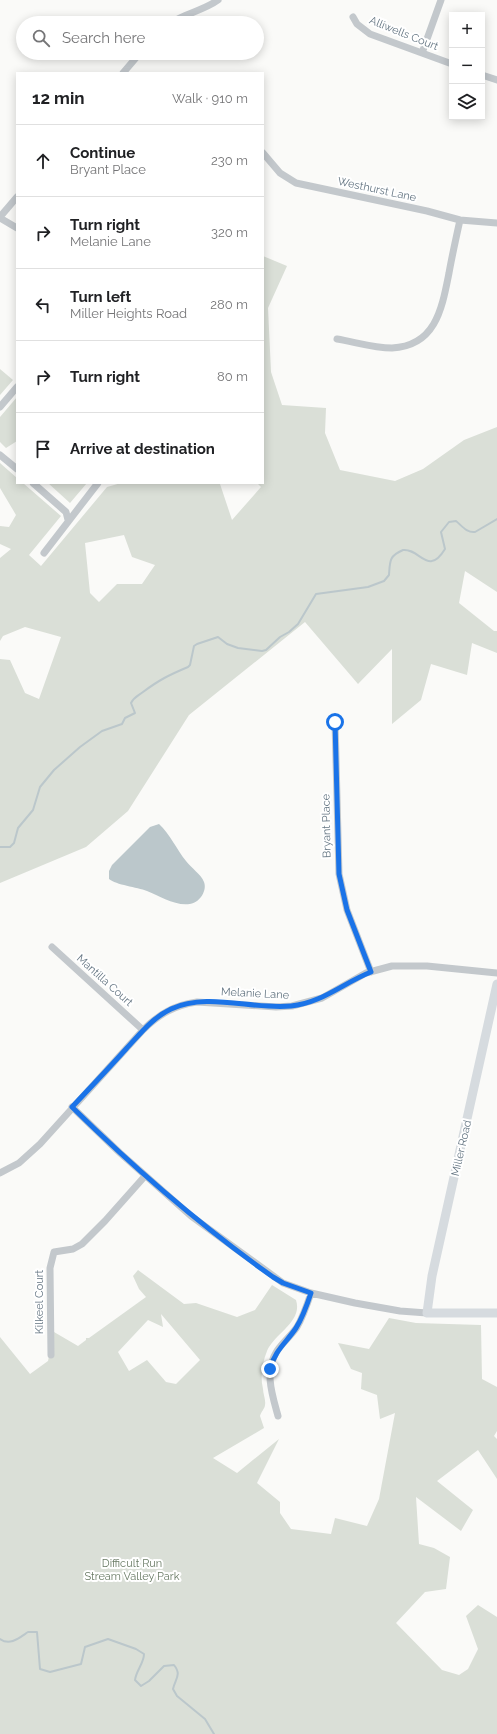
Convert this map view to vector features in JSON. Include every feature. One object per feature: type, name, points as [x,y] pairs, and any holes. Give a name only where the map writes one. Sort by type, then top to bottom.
[{"type":"street","points":[[183,16],[206,8],[218,0]]},
{"type":"street","points":[[422,53],[441,0]]},
{"type":"street","name":"Alliwells Court","points":[[353,17],[364,30],[370,34],[449,63]]},
{"type":"street","points":[[124,72],[134,60]]},
{"type":"street","points":[[485,76],[497,80]]},
{"type":"street","name":"Westhurst Lane","points":[[264,154],[280,173],[296,183],[427,211],[460,220],[497,224]]},
{"type":"street","points":[[16,198],[0,218],[16,227]]},
{"type":"street","points":[[338,339],[390,348],[409,344],[425,335],[440,313],[460,220]]},
{"type":"street","points":[[0,407],[16,388]]},
{"type":"street","points":[[0,455],[16,469]]},
{"type":"street","points":[[34,484],[66,512],[68,520]]},
{"type":"street","points":[[44,553],[97,484]]},
{"type":"street","name":"Bryant Place","points":[[335,722],[339,874],[347,910],[371,972]]},
{"type":"street","name":"Mantilla Court","points":[[52,947],[143,1030]]},
{"type":"street","name":"Melanie Lane","points":[[0,1173],[19,1163],[143,1030],[160,1015],[186,1004],[208,1002],[276,1007],[308,1003],[332,994],[371,972],[392,966],[428,966],[497,973]]},
{"type":"street","name":"Miller Road","points":[[427,1313],[432,1276],[497,984]]},
{"type":"street","points":[[72,1107],[145,1176],[192,1216],[283,1283],[311,1293],[400,1311],[427,1313],[497,1313]]},
{"type":"street","name":"Kilkeel Court","points":[[51,1355],[50,1268],[54,1252],[64,1251],[82,1244],[105,1221],[145,1176]]},
{"type":"street","points":[[278,1416],[269,1378],[272,1360],[294,1332],[301,1320],[311,1293]]},
{"type":"green space","points":[[264,256],[287,266],[268,308],[271,372],[282,405],[326,408],[325,433],[340,470],[395,481],[423,469],[464,440],[497,427],[497,592],[465,571],[459,603],[494,631],[497,631],[497,653],[472,643],[467,675],[431,664],[421,700],[392,724],[392,649],[358,684],[305,622],[189,715],[128,811],[86,847],[0,883],[0,659],[10,660],[25,693],[39,699],[61,637],[25,627],[3,636],[0,641],[0,558],[11,549],[0,544],[0,526],[9,527],[16,515],[0,488],[0,463],[16,477],[16,484],[24,484],[61,516],[29,555],[41,566],[107,487],[118,484],[220,484],[232,520],[261,487],[258,484],[264,484]],"holes":[[[124,535],[132,557],[155,565],[142,584],[117,584],[99,602],[90,593],[85,543]]]},
{"type":"green space","points":[[0,369],[13,380],[0,395]]},
{"type":"green space","points":[[16,398],[16,442],[6,448],[0,442],[0,417]]},
{"type":"green space","points":[[49,484],[86,484],[70,503]]},
{"type":"green space","name":"Difficult Run Stream Valley Park","points":[[138,1270],[184,1304],[196,1303],[237,1317],[255,1310],[272,1285],[296,1300],[296,1315],[271,1345],[267,1351],[264,1361],[262,1379],[265,1403],[260,1416],[264,1428],[213,1458],[237,1473],[279,1439],[257,1483],[280,1502],[280,1513],[291,1529],[331,1534],[335,1518],[367,1526],[379,1499],[395,1413],[380,1419],[377,1395],[361,1389],[362,1373],[351,1369],[338,1343],[369,1349],[389,1318],[416,1323],[481,1325],[482,1379],[497,1387],[497,1431],[494,1436],[497,1439],[497,1479],[478,1450],[437,1481],[473,1510],[461,1531],[416,1497],[419,1544],[434,1548],[450,1557],[446,1589],[425,1592],[396,1623],[442,1670],[459,1675],[468,1669],[478,1649],[466,1616],[478,1605],[497,1617],[497,1734],[0,1734],[0,1337],[30,1374],[48,1361],[54,1332],[78,1346],[86,1340],[86,1338],[89,1338],[146,1297],[139,1289],[133,1276]],"holes":[[[161,1314],[200,1360],[176,1384],[166,1382],[147,1360],[129,1371],[118,1352],[148,1320],[163,1327]]]},
{"type":"shaded area","points":[[159,824],[167,832],[186,861],[201,876],[205,884],[203,894],[196,902],[189,904],[175,903],[147,891],[116,883],[109,879],[109,871],[112,865],[150,827]]},
{"type":"waterway","points":[[0,847],[10,847],[14,843],[18,828],[33,810],[40,787],[54,770],[80,747],[102,731],[122,724],[125,718],[135,713],[131,703],[133,699],[159,681],[188,667],[190,665],[194,646],[197,644],[218,637],[227,644],[238,648],[262,651],[266,650],[280,637],[289,632],[298,624],[316,594],[368,587],[384,581],[389,575],[391,560],[395,554],[403,550],[414,553],[429,561],[434,561],[445,549],[441,532],[449,522],[456,521],[467,530],[475,532],[497,519]]},
{"type":"waterway","points":[[0,1639],[7,1642],[18,1639],[28,1632],[37,1632],[40,1669],[50,1672],[81,1664],[85,1647],[108,1639],[136,1649],[144,1654],[143,1661],[135,1680],[141,1686],[149,1681],[164,1666],[174,1665],[178,1672],[173,1689],[177,1696],[205,1719],[214,1734]]},
{"type":"route","points":[[270,1369],[272,1360],[282,1344],[294,1332],[301,1320],[311,1293],[283,1283],[273,1277],[192,1216],[145,1176],[72,1107],[152,1021],[170,1009],[197,1002],[228,1003],[250,1006],[292,1006],[308,1003],[332,994],[371,972],[347,910],[339,874],[335,722]]}]
